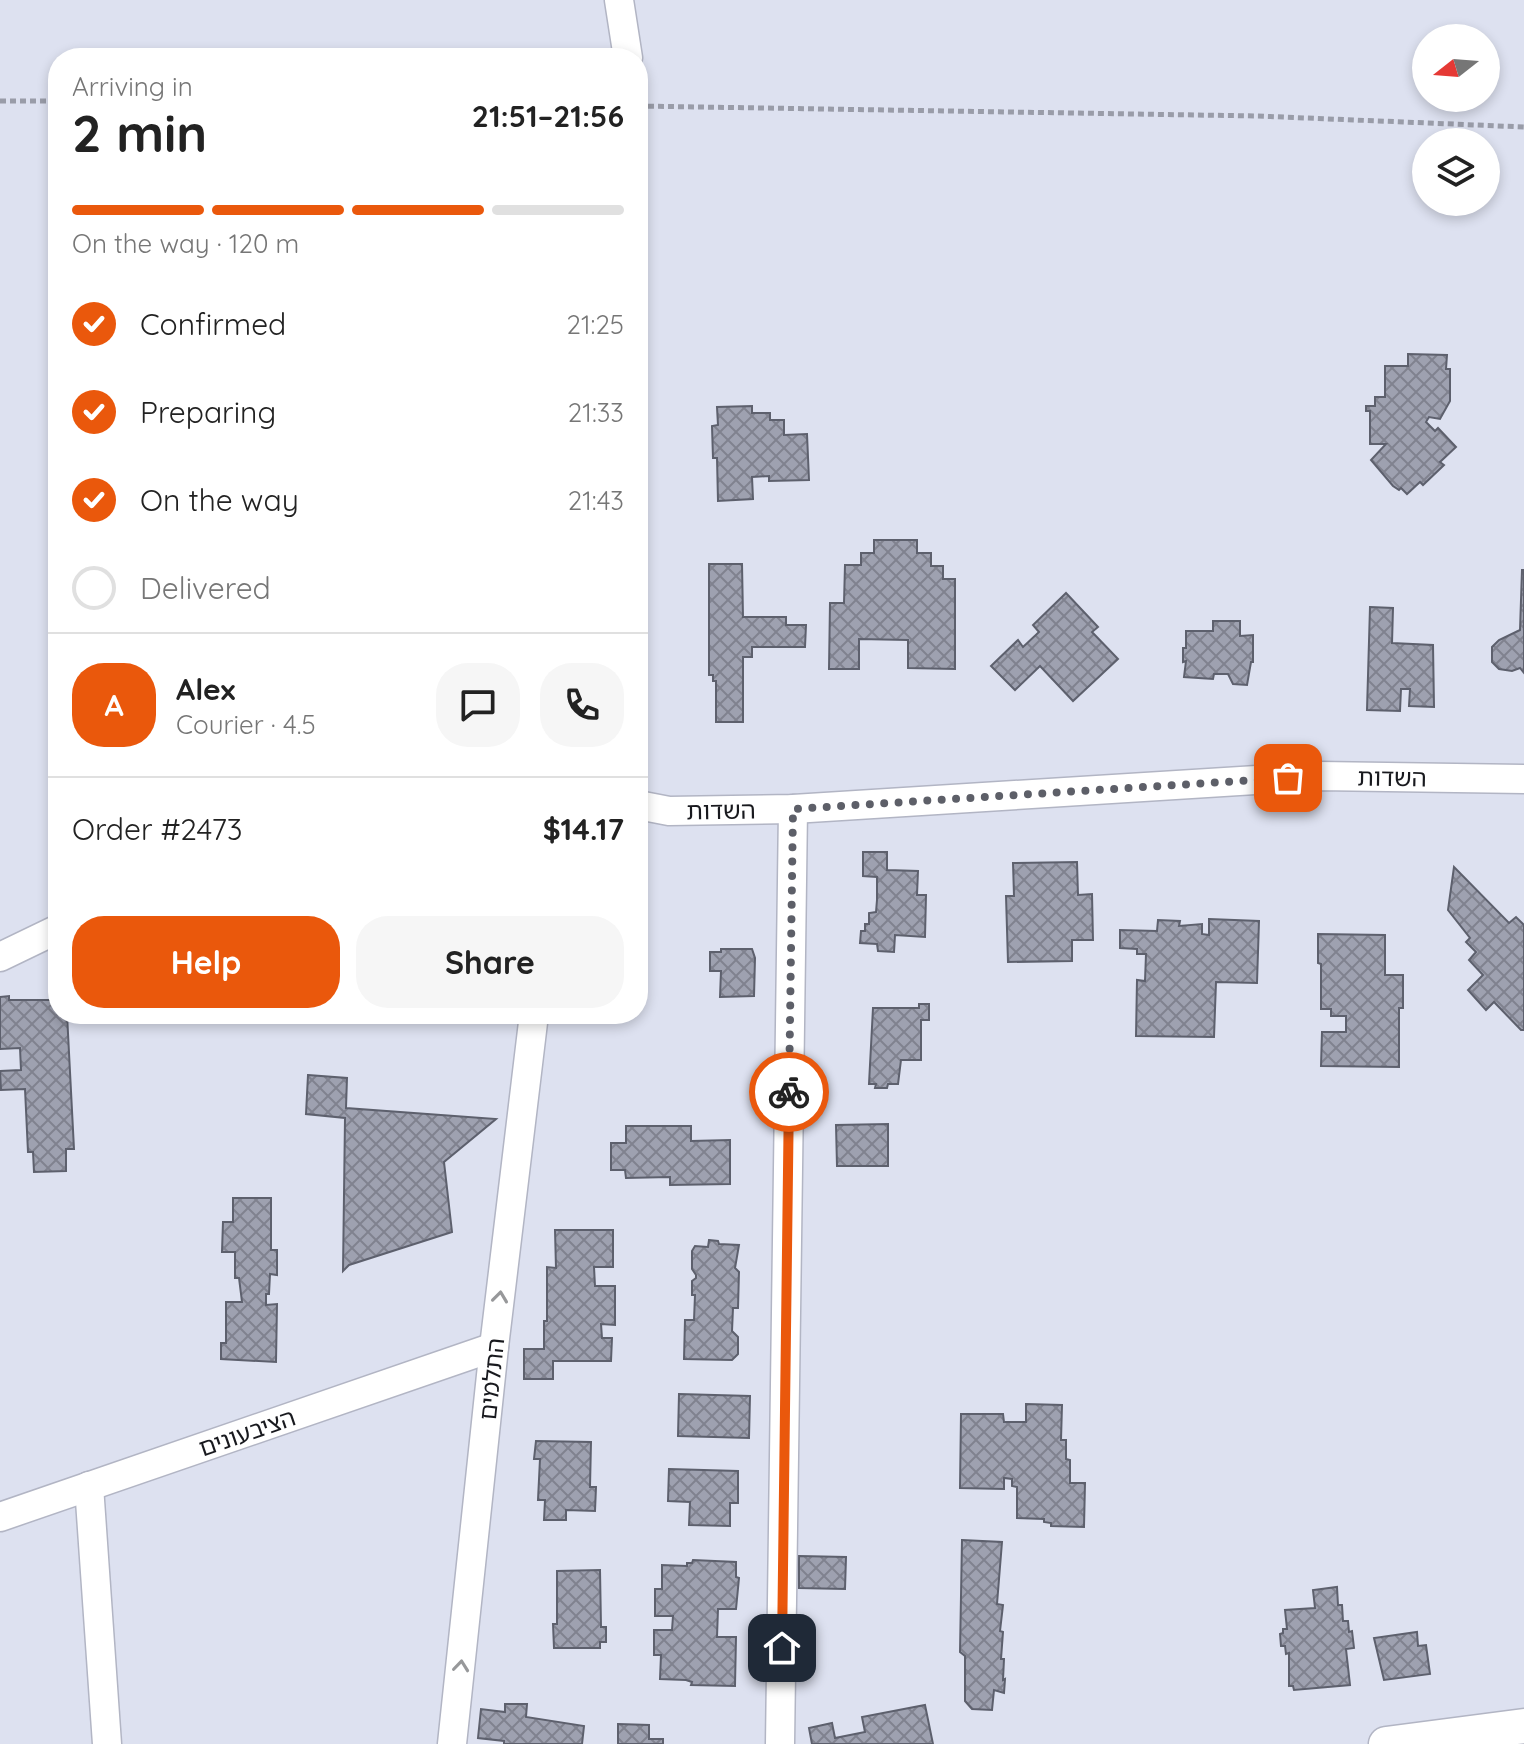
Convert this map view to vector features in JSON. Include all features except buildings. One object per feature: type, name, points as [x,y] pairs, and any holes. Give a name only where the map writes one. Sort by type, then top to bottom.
[{"type":"street","points":[[619,0],[626,48]]},
{"type":"street","name":"השדות","points":[[648,807],[669,811],[793,809],[1319,776],[1524,779]]},
{"type":"street","points":[[780,1744],[793,809]]},
{"type":"street","points":[[0,957],[48,934]]},
{"type":"street","name":"התלמים","points":[[452,1744],[494,1347],[533,1024]]},
{"type":"street","name":"הציבעונים","points":[[0,1517],[494,1347]]},
{"type":"street","points":[[89,1486],[107,1744]]},
{"type":"street","points":[[1386,1744],[1524,1726]]},
{"type":"path","points":[[0,101],[48,101]]},
{"type":"path","points":[[648,106],[1243,116],[1524,127]]},
{"type":"way so far","points":[[789,1092],[793,809],[1288,778]]},
{"type":"route","points":[[782,1648],[789,1092]]}]
